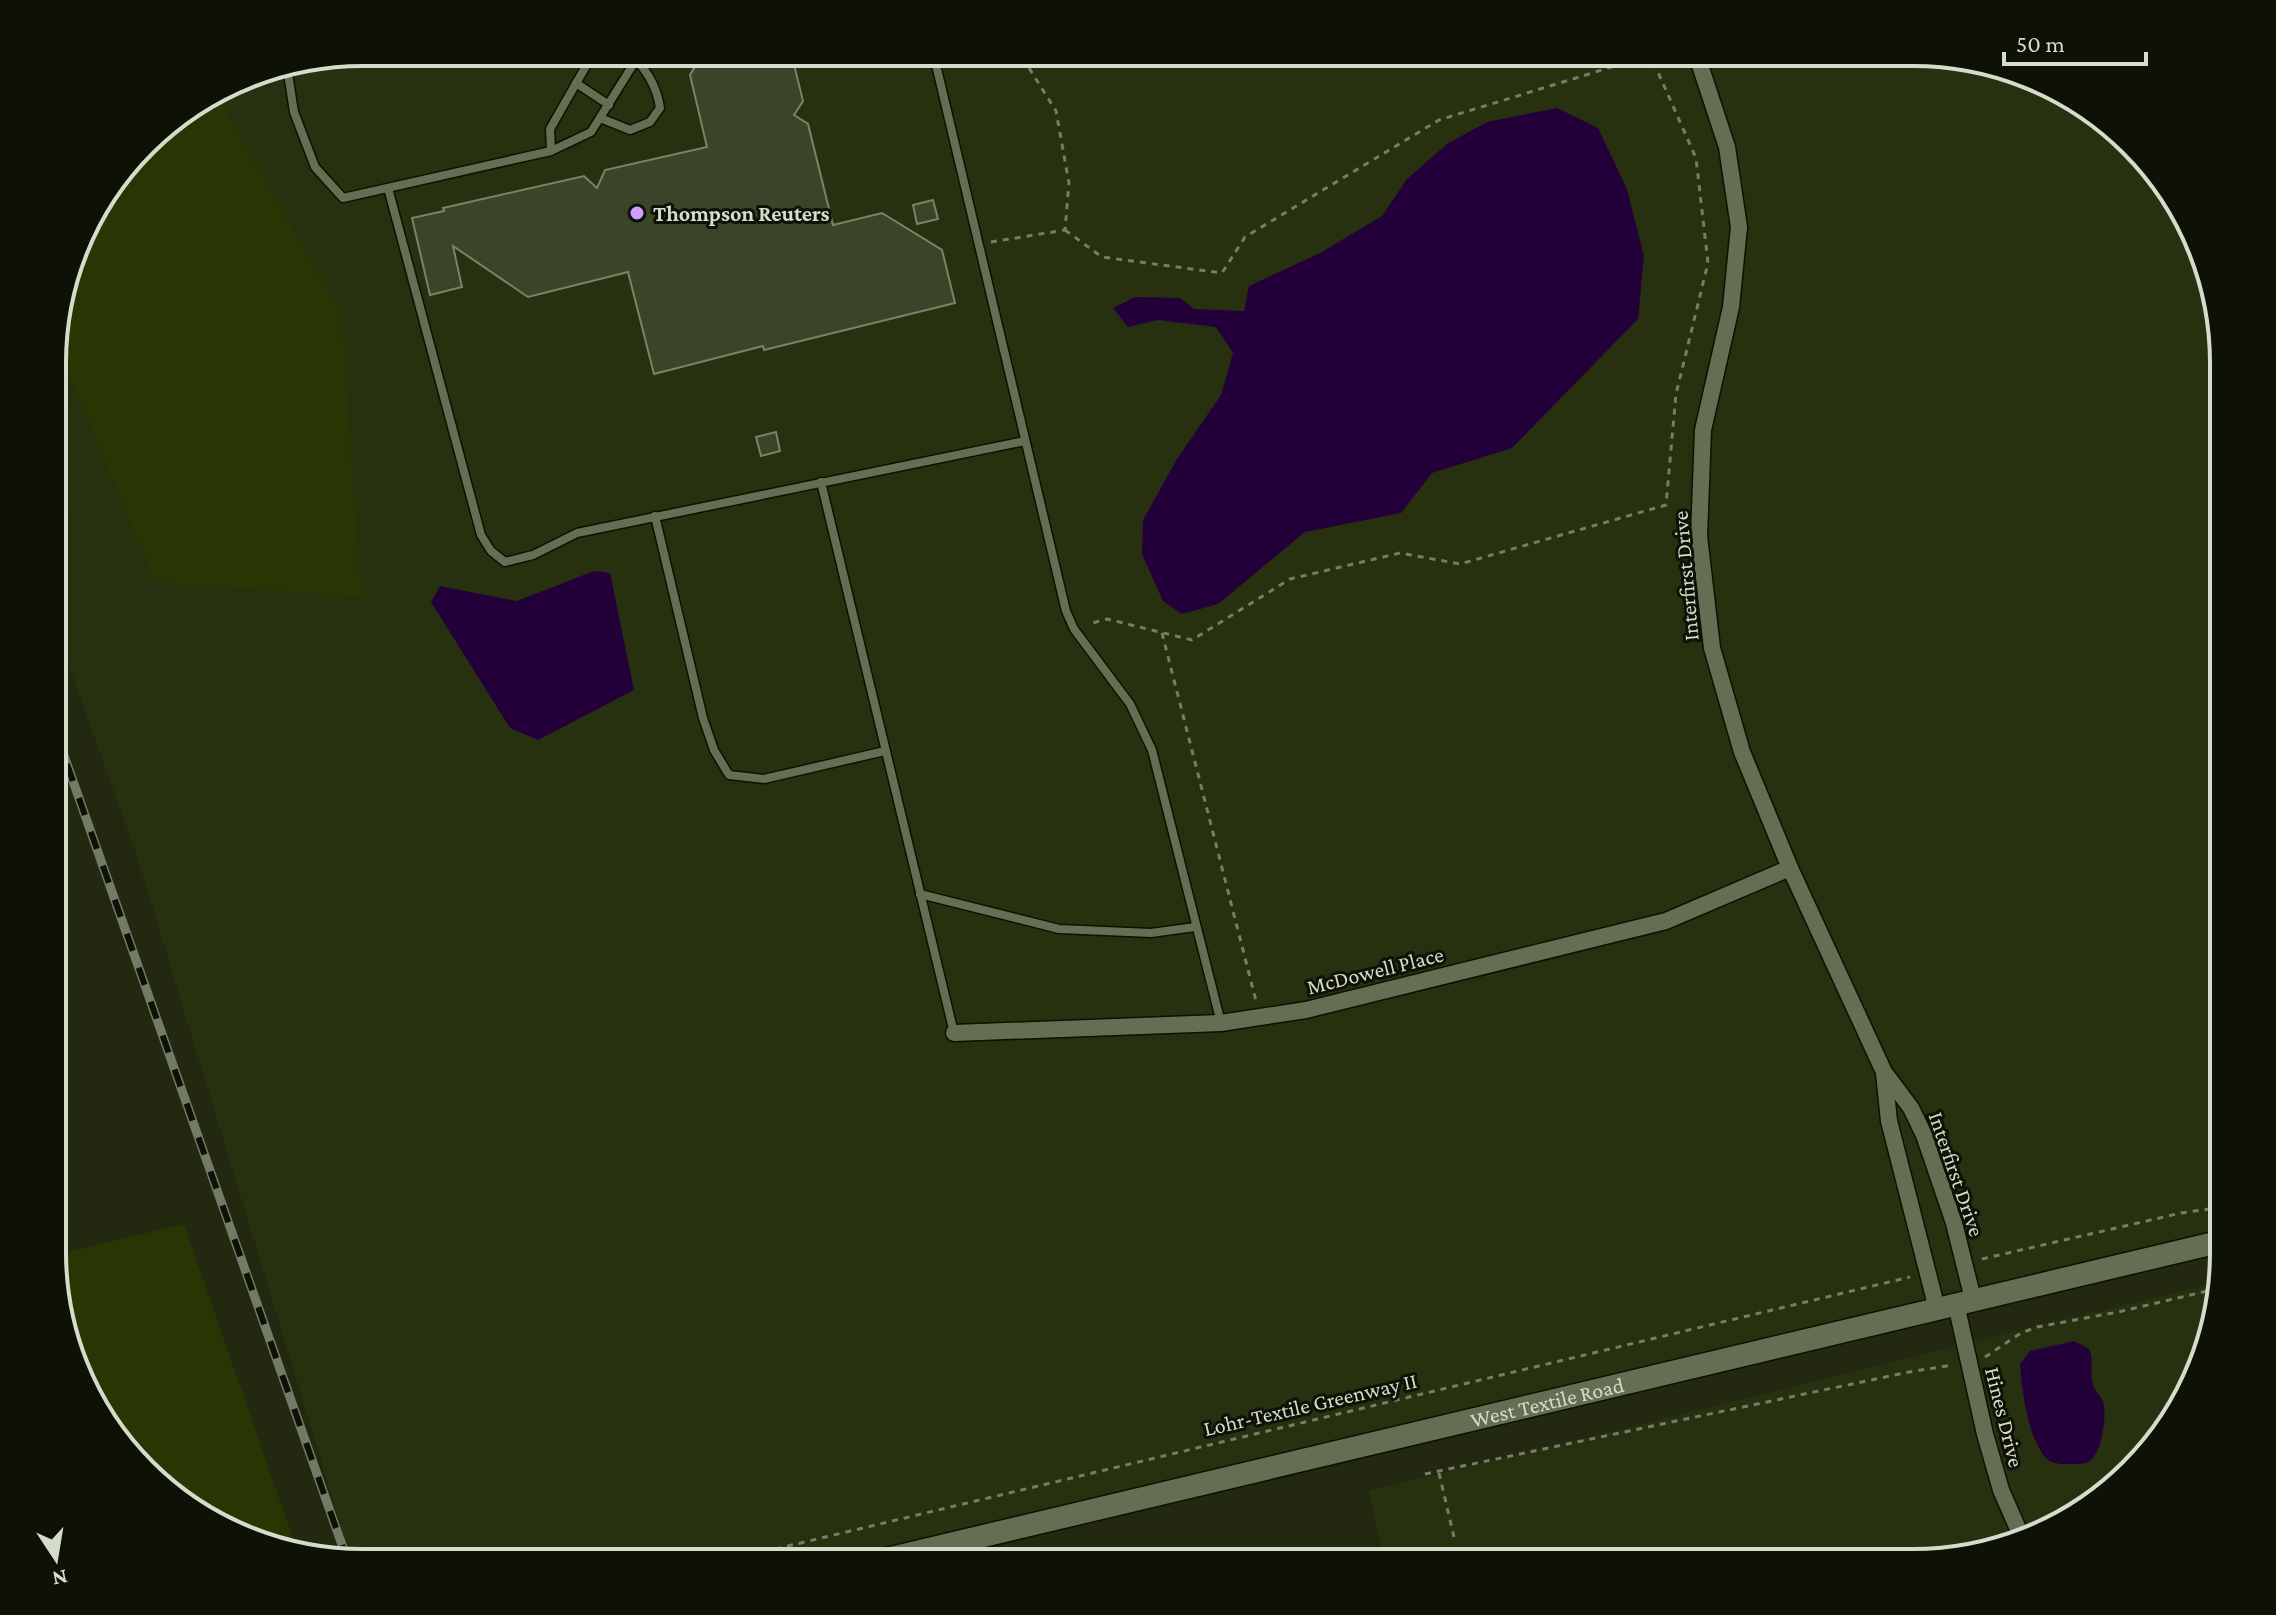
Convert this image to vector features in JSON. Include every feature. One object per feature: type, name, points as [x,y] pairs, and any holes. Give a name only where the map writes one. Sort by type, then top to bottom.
[{"type":"main road","name":"West Textile Road","points":[[929,1549],[2210,1244]]},
{"type":"street","name":"Interfirst Drive","points":[[1700,66],[1727,147],[1739,227],[1731,307],[1703,430],[1701,550],[1712,648],[1742,752],[1790,868],[1884,1072],[1911,1108],[1924,1135],[1954,1223],[1955,1304]]},
{"type":"street","name":"McDowell Place","points":[[954,1033],[1221,1023],[1306,1010],[1666,921],[1790,868]]},
{"type":"street","name":"Interfirst Drive","points":[[1884,1072],[1889,1121],[1955,1304]]},
{"type":"street","name":"Hines Drive","points":[[1955,1304],[1997,1476],[2018,1529]]},
{"type":"lane","points":[[551,151],[550,129],[586,66]]},
{"type":"lane","points":[[288,76],[294,112],[315,167],[343,198],[551,151],[591,132],[633,66]]},
{"type":"lane","points":[[600,118],[630,130],[650,122],[660,108],[657,92],[644,66]]},
{"type":"lane","points":[[936,66],[1066,611],[1074,629],[1130,704],[1152,750],[1221,1023]]},
{"type":"lane","points":[[576,83],[609,105]]},
{"type":"lane","points":[[388,188],[481,535],[491,551],[505,562],[533,555],[577,533],[1025,441]]},
{"type":"lane","points":[[821,482],[954,1033]]},
{"type":"lane","points":[[655,516],[703,718],[714,750],[729,775],[764,779],[885,751]]},
{"type":"lane","points":[[920,894],[1059,929],[1151,933],[1195,927]]},
{"type":"path","points":[[1028,66],[1056,111],[1069,183],[1065,230]]},
{"type":"path","points":[[978,244],[1065,230],[1102,257],[1222,273],[1245,237],[1439,120],[1615,66]]},
{"type":"path","points":[[1074,629],[1107,619],[1192,640],[1290,579],[1400,553],[1460,564],[1666,505],[1676,394],[1708,263],[1696,158],[1655,66]]},
{"type":"path","points":[[1161,632],[1260,1016]]},
{"type":"path","points":[[1982,1259],[2210,1209]]},
{"type":"path","name":"Lohr-Textile Greenway II","points":[[775,1549],[1910,1277]]},
{"type":"path","points":[[1984,1358],[2021,1333],[2037,1327],[2207,1291]]},
{"type":"path","points":[[1425,1474],[1953,1365]]},
{"type":"path","points":[[1439,1473],[1454,1537]]},
{"type":"shaded area","points":[[363,66],[1913,66],[1952,69],[1990,76],[2045,97],[2078,116],[2109,140],[2149,182],[2170,214],[2200,286],[2210,363],[2210,1244],[929,1549],[348,1548],[136,853],[66,658],[66,363],[72,305],[82,267],[106,214],[127,182],[153,153],[182,127],[214,106],[286,76]]},
{"type":"shaded area","points":[[224,101],[225,109],[342,315],[361,597],[155,582],[66,367],[69,324],[76,286],[89,249],[106,214],[127,182],[182,127]]},
{"type":"shaded area","points":[[1557,108],[1598,128],[1627,189],[1644,256],[1638,319],[1512,448],[1432,473],[1401,513],[1305,532],[1218,604],[1182,614],[1163,601],[1142,554],[1143,520],[1177,459],[1221,395],[1233,353],[1216,327],[1158,320],[1128,327],[1113,308],[1135,297],[1180,298],[1194,309],[1244,311],[1249,286],[1320,253],[1382,216],[1407,179],[1447,144],[1487,122]]},
{"type":"shaded area","points":[[594,571],[610,573],[634,690],[538,740],[510,728],[431,602],[440,586],[517,601]]},
{"type":"shaded area","points":[[184,1224],[294,1541],[249,1526],[198,1499],[153,1462],[127,1433],[97,1384],[82,1348],[72,1310],[66,1252]]},
{"type":"shaded area","points":[[2208,1285],[2200,1329],[2187,1366],[2170,1401],[2149,1433],[2123,1462],[2078,1499],[2045,1518],[1990,1539],[1913,1549],[1382,1549],[1369,1491]]},
{"type":"shaded area","points":[[2074,1341],[2089,1349],[2091,1354],[2093,1385],[2104,1406],[2104,1426],[2092,1459],[2081,1464],[2059,1464],[2046,1458],[2030,1427],[2020,1364],[2030,1351]]},
{"type":"building","name":"Thompson Reuters","points":[[695,66],[794,66],[803,101],[794,115],[808,124],[833,225],[882,213],[942,250],[955,303],[654,374],[628,272],[528,297],[453,246],[462,287],[430,295],[412,218],[584,176],[597,188],[605,170],[707,147],[690,75]]},
{"type":"building","points":[[933,200],[938,219],[917,224],[913,205]]},
{"type":"building","points":[[776,432],[780,451],[761,456],[756,437]]},
{"type":"railway","points":[[66,761],[343,1548]]},
{"type":"place","name":"Thompson Reuters","points":[[637,213]]}]
